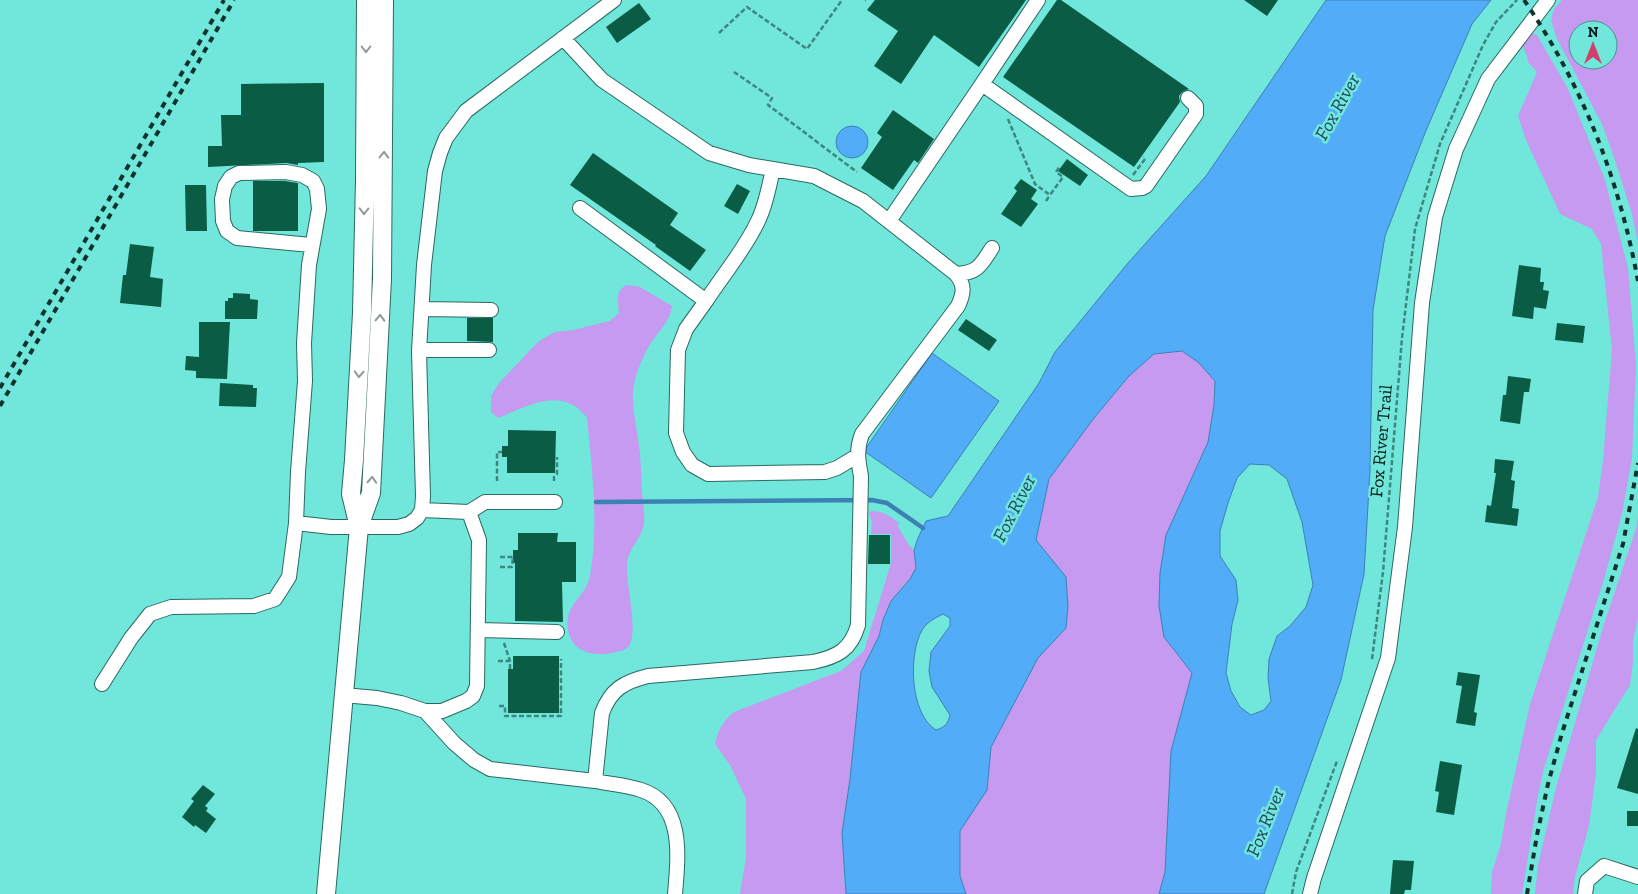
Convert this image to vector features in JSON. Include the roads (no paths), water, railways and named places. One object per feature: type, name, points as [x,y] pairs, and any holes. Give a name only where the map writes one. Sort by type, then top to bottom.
[{"type":"main road","points":[[359,526],[351,494],[362,313],[366,0]]},
{"type":"main road","points":[[326,894],[359,526],[371,493],[379,362],[383,223],[384,0]]},
{"type":"street","points":[[296,523],[331,526],[398,527],[409,524],[417,518],[422,510],[419,350],[424,265],[435,171],[440,153],[446,138],[466,111],[614,0]]},
{"type":"street","points":[[889,221],[1038,0]]},
{"type":"street","points":[[1310,894],[1388,658],[1405,528],[1422,303],[1435,217],[1456,149],[1488,79],[1548,0]]},
{"type":"street","points":[[563,38],[602,80],[709,153],[749,165],[814,176],[863,201],[956,274],[963,286],[963,293],[958,306],[862,434],[859,442],[857,456],[860,476],[858,625],[855,636],[849,645],[840,653],[828,659],[814,662],[648,676],[631,680],[613,693],[602,714],[595,781]]},
{"type":"street","points":[[982,84],[1131,189],[1146,186],[1196,114],[1196,106],[1188,98]]},
{"type":"street","points":[[773,169],[759,220],[750,237],[686,329],[678,350],[676,433],[683,452],[692,465],[708,474],[825,472],[837,468],[857,456]]},
{"type":"street","points":[[102,684],[131,638],[150,614],[171,608],[254,606],[275,599],[289,577],[296,523],[311,245],[319,209],[317,189],[313,181],[302,175],[286,172],[239,173],[231,177],[225,186],[222,199],[223,221],[227,232],[238,238],[311,245]]},
{"type":"street","points":[[580,208],[706,301]]},
{"type":"street","points":[[956,274],[972,272],[980,267],[992,248]]},
{"type":"street","points":[[422,309],[491,310]]},
{"type":"street","points":[[419,350],[489,350]]},
{"type":"street","points":[[422,510],[469,512],[485,502],[556,502]]},
{"type":"street","points":[[343,695],[393,701],[425,711],[442,711],[461,704],[473,696],[477,686],[479,540],[469,512]]},
{"type":"street","points":[[478,630],[557,632]]},
{"type":"street","points":[[425,711],[454,743],[474,760],[490,769],[595,781],[642,790],[650,794],[666,810],[677,836],[678,865],[675,894]]},
{"type":"street","points":[[1585,894],[1587,881],[1604,866],[1638,877]]},
{"type":"water","name":"Fox River","points":[[1326,0],[1491,0],[1472,24],[1425,133],[1385,236],[1373,310],[1370,471],[1364,574],[1341,680],[1264,894],[1159,894],[1165,872],[1171,751],[1192,673],[1164,637],[1159,606],[1160,573],[1166,535],[1208,442],[1214,405],[1215,381],[1198,362],[1182,351],[1154,354],[1129,376],[1094,418],[1049,479],[1036,540],[1066,577],[1068,606],[1066,628],[1038,658],[991,747],[987,790],[960,831],[960,876],[966,894],[846,894],[842,833],[850,779],[861,672],[879,636],[891,601],[910,579],[916,568],[914,550],[926,521],[948,516],[1039,383],[1055,352],[1128,263],[1206,176]],"holes":[[[1250,464],[1269,465],[1287,479],[1302,522],[1313,585],[1306,607],[1290,626],[1277,636],[1269,659],[1268,678],[1271,701],[1264,710],[1251,715],[1240,707],[1231,691],[1226,673],[1232,624],[1238,600],[1236,580],[1220,556],[1220,531],[1228,503],[1237,478]],[[943,614],[950,618],[950,626],[931,652],[929,671],[932,687],[950,715],[946,725],[936,730],[927,722],[916,698],[913,668],[922,630],[929,622]]]},
{"type":"water","points":[[852,126],[858,127],[863,131],[867,136],[867,148],[863,153],[858,157],[852,158],[846,157],[841,153],[837,148],[836,142],[837,136],[841,131],[846,127]]},
{"type":"water","points":[[932,353],[999,401],[931,498],[864,451]]},
{"type":"waterway","points":[[596,502],[872,500],[887,503],[923,528]]},
{"type":"railway","points":[[0,388],[224,0]]},
{"type":"railway","points":[[0,406],[234,0]]},
{"type":"railway","points":[[1524,0],[1564,66],[1596,134],[1620,206],[1638,281]]},
{"type":"railway","points":[[1527,894],[1548,784],[1562,733],[1623,544],[1638,463]]}]
